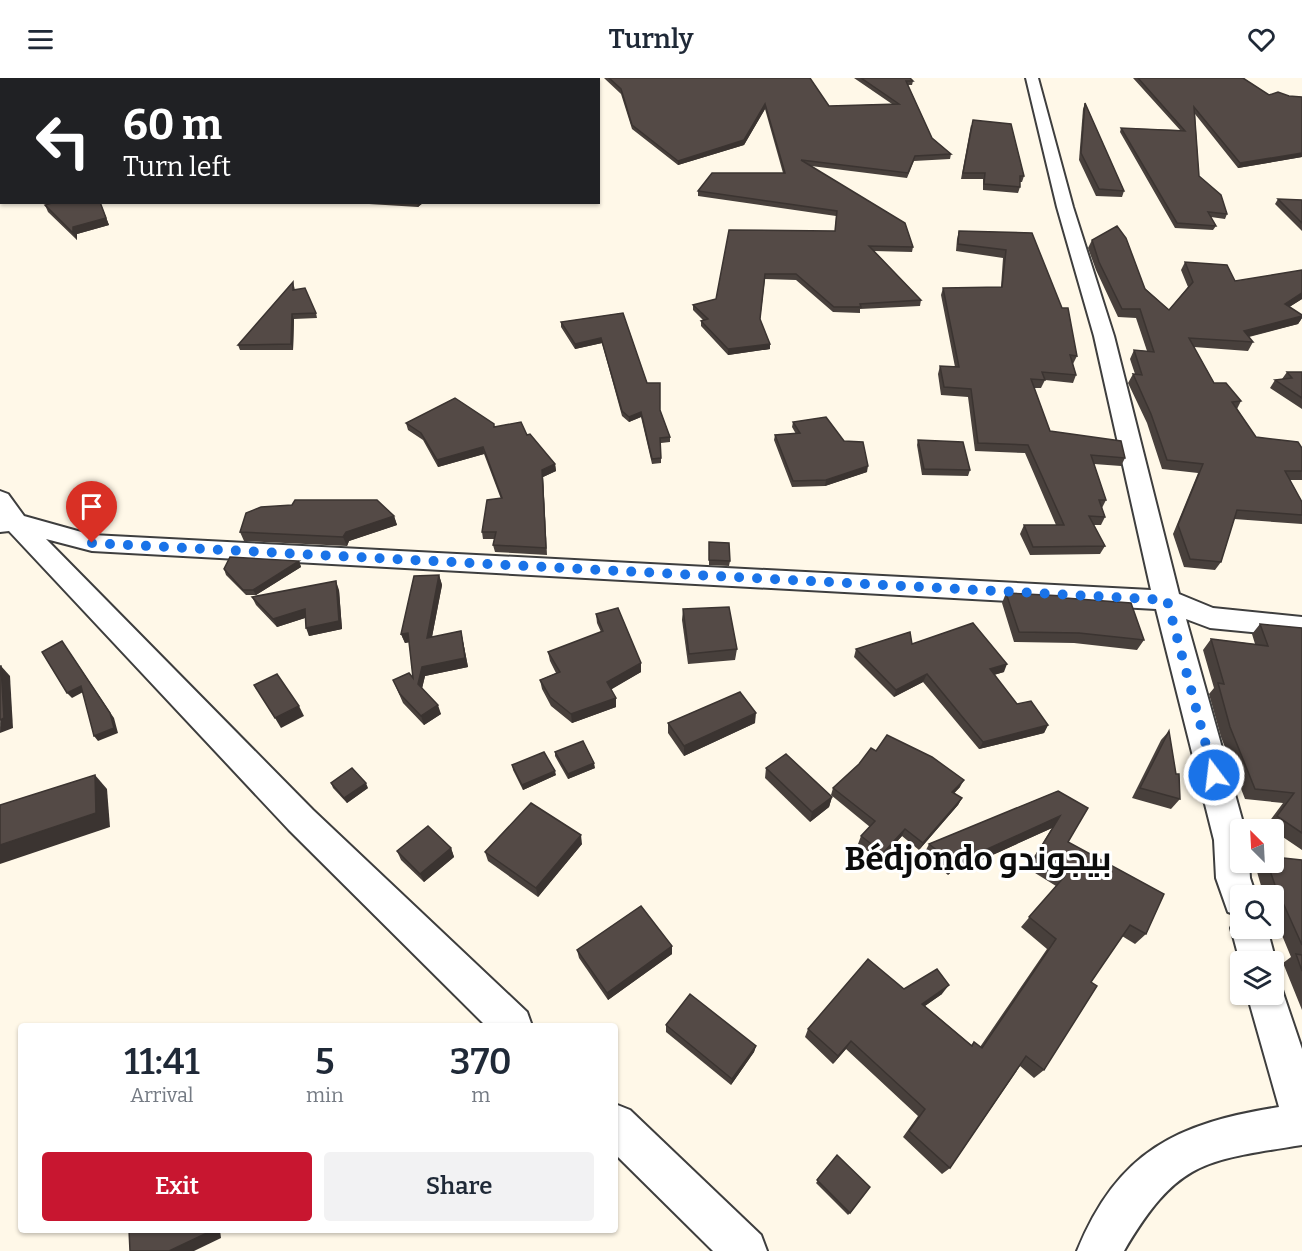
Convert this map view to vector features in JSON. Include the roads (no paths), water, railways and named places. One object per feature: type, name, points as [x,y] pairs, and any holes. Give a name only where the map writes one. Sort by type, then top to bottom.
[{"type":"street","points":[[1032,78],[1065,207],[1104,336],[1167,600],[1231,840],[1235,885]]},
{"type":"street","points":[[5,515],[92,543],[1167,600],[1210,618],[1302,627]]},
{"type":"street","points":[[5,515],[301,820],[510,1023]]},
{"type":"street","points":[[1269,1005],[1302,1114]]},
{"type":"street","points":[[1099,1251],[1144,1182],[1182,1151],[1221,1138],[1302,1124]]},
{"type":"street","points":[[618,1128],[745,1251]]},
{"type":"district","name":"Bédjondo بيجوندو","points":[[978,858]]}]
